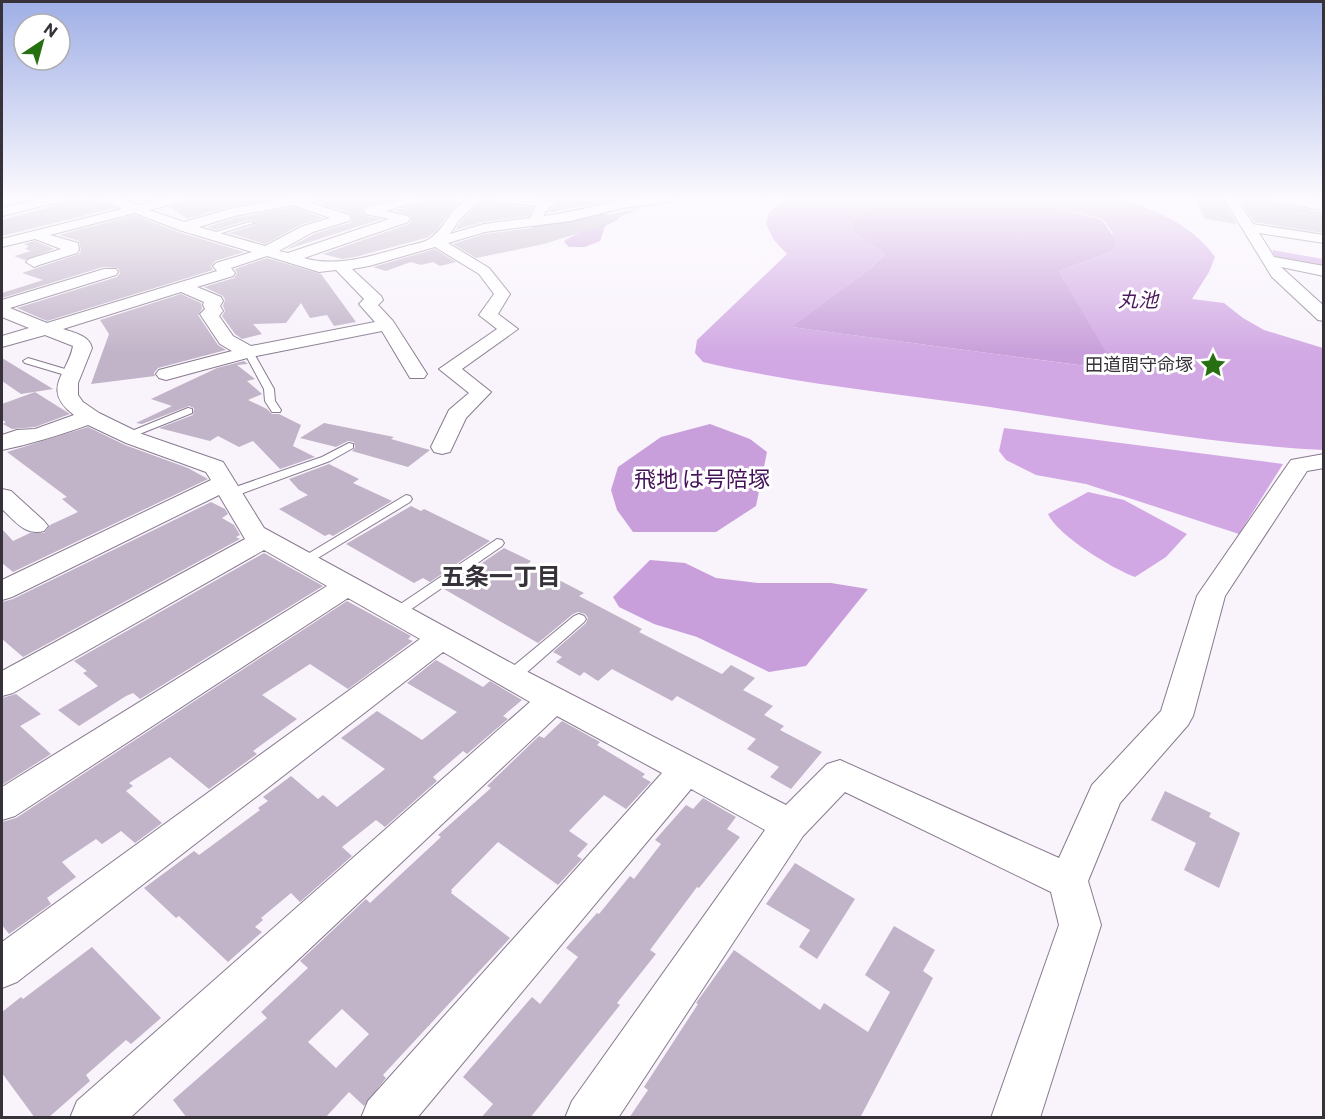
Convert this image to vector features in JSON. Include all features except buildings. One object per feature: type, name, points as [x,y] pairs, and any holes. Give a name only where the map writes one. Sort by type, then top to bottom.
[{"type":"street","points":[[34,262],[72,249]]},
{"type":"street","points":[[257,249],[319,267],[342,267],[411,249]]},
{"type":"street","points":[[2,342],[227,273],[221,266],[271,249]]},
{"type":"street","points":[[288,258],[316,249]]},
{"type":"street","points":[[360,249],[376,260]]},
{"type":"street","points":[[442,447],[457,415],[481,392],[449,369],[509,329],[488,315],[502,294],[484,271],[447,249]]},
{"type":"street","points":[[1261,249],[1268,260],[1297,292],[1323,316]]},
{"type":"street","points":[[1268,260],[1323,271]]},
{"type":"street","points":[[342,267],[375,300],[367,304],[387,325],[417,374]]},
{"type":"street","points":[[2,305],[110,272]]},
{"type":"street","points":[[182,286],[215,301],[212,305],[213,311],[209,314],[226,340],[249,352]]},
{"type":"street","points":[[2,311],[82,343],[83,348],[67,388],[68,396],[90,417],[162,450],[215,467],[254,533],[394,614],[790,825]]},
{"type":"street","points":[[166,374],[181,362],[249,352],[387,325]]},
{"type":"street","points":[[2,443],[17,437],[38,435],[90,417]]},
{"type":"street","points":[[1015,1118],[1080,926],[1068,881],[1105,795],[1176,716],[1210,596],[1299,465],[1323,461]]},
{"type":"street","points":[[2,591],[228,488]]},
{"type":"street","points":[[2,496],[35,525]]},
{"type":"street","points":[[2,685],[264,539]]},
{"type":"street","points":[[2,805],[345,587]]},
{"type":"street","points":[[2,967],[440,639]]},
{"type":"street","points":[[109,1113],[553,700]]},
{"type":"street","points":[[385,1118],[686,770]]},
{"type":"street","points":[[589,1118],[790,825],[840,774],[1068,881]]},
{"type":"lane","points":[[249,352],[269,390],[270,400],[276,410]]},
{"type":"lane","points":[[28,361],[72,374]]},
{"type":"lane","points":[[128,435],[188,411]]},
{"type":"lane","points":[[228,488],[326,459],[350,446]]},
{"type":"lane","points":[[303,561],[406,499]]},
{"type":"lane","points":[[394,614],[497,543]]},
{"type":"lane","points":[[511,677],[579,619]]},
{"type":"green space","points":[[878,249],[1114,249],[1059,271],[1117,370],[791,327],[871,268],[885,254]]},
{"type":"green space","name":"飛地 は号陪塚","points":[[710,424],[750,439],[767,452],[756,506],[716,532],[633,532],[617,510],[611,490],[618,467],[661,437]]},
{"type":"green space","points":[[650,560],[685,563],[716,578],[758,583],[831,583],[868,589],[806,666],[769,672],[697,637],[654,624],[619,607],[613,597]]},
{"type":"water","name":"丸池","points":[[783,249],[879,249],[885,254],[871,268],[792,327],[1116,370],[1059,271],[1114,249],[1209,249],[1215,257],[1209,272],[1192,299],[1224,303],[1243,318],[1264,330],[1323,348],[1323,450],[1156,433],[810,382],[703,362],[695,353],[697,340],[787,254]]},
{"type":"water","points":[[1272,250],[1323,259],[1321,269],[1276,260]]},
{"type":"water","points":[[1004,428],[1283,464],[1239,534],[1086,484],[1036,475],[1006,460],[999,451]]},
{"type":"water","points":[[1088,492],[1124,500],[1187,534],[1166,557],[1135,577],[1100,559],[1074,541],[1054,523],[1048,514]]},
{"type":"place","name":"田道間守命塚","points":[[1213,365]]},
{"type":"district","name":"五条一丁目","points":[[501,577]]}]
